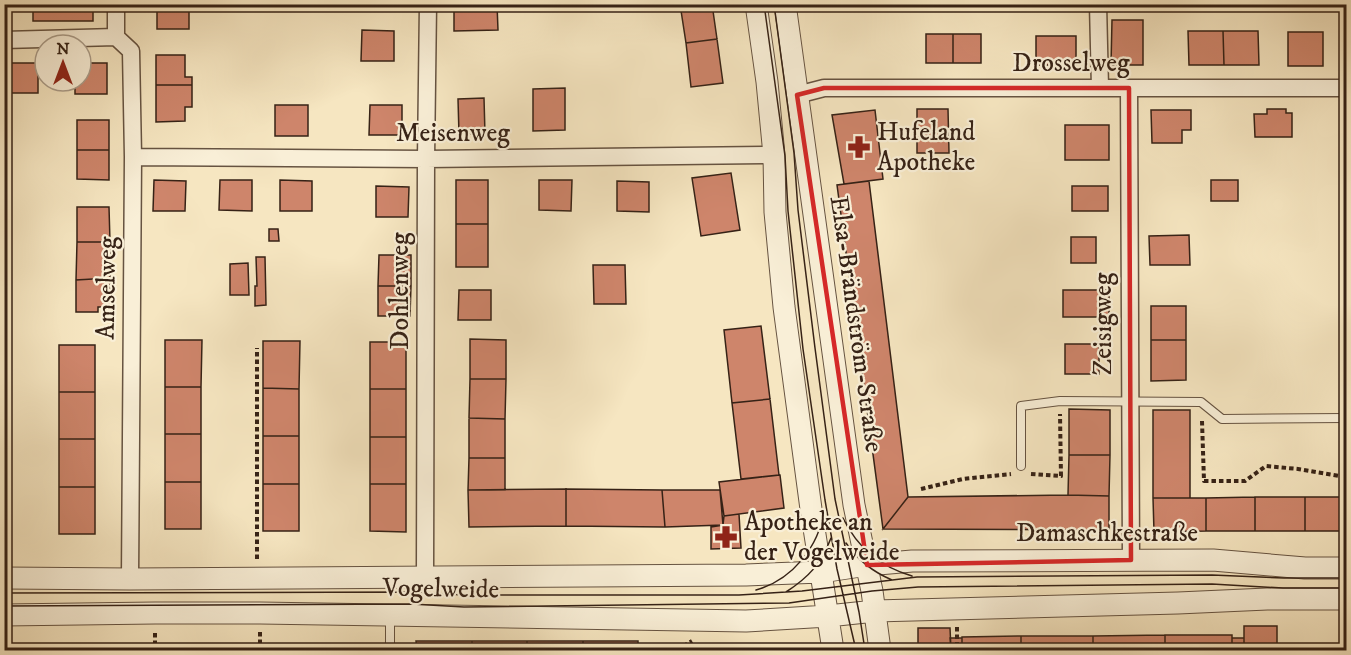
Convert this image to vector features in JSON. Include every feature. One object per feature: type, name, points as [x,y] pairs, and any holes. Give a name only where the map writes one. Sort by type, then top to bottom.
[{"type":"street","points":[[4,40],[116,37],[116,4]]},
{"type":"street","name":"Dohlenweg","points":[[424,577],[428,4]]},
{"type":"street","points":[[756,4],[774,155],[775,212],[784,307],[833,651]]},
{"type":"street","name":"Elsa-Brändström-Straße","points":[[785,4],[854,506],[867,565],[880,651]]},
{"type":"street","points":[[1098,4],[1100,88]]},
{"type":"street","name":"Amselweg","points":[[116,37],[132,51],[129,579]]},
{"type":"street","name":"Drosselweg","points":[[797,95],[824,88],[1347,88]]},
{"type":"street","name":"Zeisigweg","points":[[1129,88],[1131,560]]},
{"type":"street","name":"Meisenweg","points":[[133,157],[426,159],[774,155]]},
{"type":"street","name":"Damaschkestraße","points":[[867,565],[912,561],[1213,560],[1305,568],[1347,568]]},
{"type":"street","name":"Vogelweide","points":[[4,578],[633,576],[821,572],[867,565]]},
{"type":"street","points":[[875,610],[1189,603],[1267,599],[1347,599]]},
{"type":"street","name":"Vogelweide","points":[[4,615],[154,613],[732,621],[828,616],[875,610]]},
{"type":"lane","points":[[1021,466],[1021,406],[1060,401],[1201,402],[1222,419],[1347,418]]},
{"type":"lane","points":[[390,615],[390,651]]},
{"type":"path","points":[[256,578],[257,348]]},
{"type":"path","points":[[1201,402],[1204,481],[1245,481],[1266,466],[1347,477]]},
{"type":"path","points":[[4,510],[5,555]]},
{"type":"path","points":[[957,624],[957,651]]},
{"type":"path","points":[[678,651],[694,639],[695,635]]},
{"type":"highlighted area","points":[[824,88],[1129,88],[1131,560],[867,565],[797,95]]},
{"type":"building","points":[[33,4],[93,4],[93,21],[33,21]]},
{"type":"building","points":[[157,4],[189,4],[189,29],[157,29]]},
{"type":"building","points":[[454,4],[497,4],[498,30],[454,31]]},
{"type":"building","points":[[680,4],[712,4],[717,39],[686,43]]},
{"type":"building","points":[[1112,20],[1143,20],[1143,65],[1111,65]]},
{"type":"building","points":[[362,30],[394,31],[394,61],[361,61]]},
{"type":"building","points":[[1188,31],[1223,31],[1224,65],[1189,65]]},
{"type":"building","points":[[1223,31],[1258,31],[1259,65],[1224,65]]},
{"type":"building","points":[[1288,32],[1323,32],[1323,66],[1288,66]]},
{"type":"building","points":[[926,34],[953,34],[953,63],[926,63]]},
{"type":"building","points":[[953,34],[981,34],[981,63],[953,63]]},
{"type":"building","points":[[1036,36],[1076,36],[1076,65],[1036,65]]},
{"type":"building","points":[[717,39],[723,83],[691,87],[686,43]]},
{"type":"building","points":[[156,55],[185,55],[185,77],[192,77],[192,85],[156,85]]},
{"type":"building","points":[[6,63],[33,63],[33,93],[6,93]]},
{"type":"building","points":[[93,63],[107,63],[107,94],[75,94],[93,93]]},
{"type":"building","points":[[156,85],[192,85],[192,107],[185,107],[185,121],[156,122]]},
{"type":"building","points":[[565,88],[565,130],[533,131],[533,89]]},
{"type":"building","points":[[484,98],[485,134],[459,134],[458,99]]},
{"type":"building","points":[[275,105],[308,105],[308,136],[275,136]]},
{"type":"building","points":[[370,105],[402,105],[402,135],[369,135]]},
{"type":"building","points":[[917,109],[948,109],[949,153],[917,153]]},
{"type":"building","points":[[1267,109],[1286,109],[1286,113],[1292,113],[1292,137],[1255,137],[1254,114],[1267,114]]},
{"type":"building","name":"Hufeland Apotheke","points":[[875,110],[883,179],[844,184],[832,115]]},
{"type":"building","points":[[1151,110],[1191,110],[1191,130],[1182,130],[1182,143],[1152,143]]},
{"type":"building","points":[[77,120],[109,120],[109,150],[77,150]]},
{"type":"building","points":[[1065,125],[1109,125],[1109,160],[1065,160]]},
{"type":"building","points":[[77,150],[109,150],[109,180],[77,179]]},
{"type":"building","points":[[731,173],[740,230],[701,236],[692,178]]},
{"type":"building","points":[[154,180],[186,181],[185,211],[153,211]]},
{"type":"building","points":[[220,180],[252,180],[252,211],[219,210]]},
{"type":"building","points":[[280,180],[312,181],[312,211],[280,211]]},
{"type":"building","points":[[456,180],[488,180],[488,224],[456,224]]},
{"type":"building","points":[[539,180],[572,180],[571,211],[539,210]]},
{"type":"building","points":[[1211,180],[1238,180],[1238,201],[1211,201]]},
{"type":"building","points":[[617,181],[649,182],[649,212],[617,211]]},
{"type":"building","points":[[869,181],[908,497],[883,529],[837,185]]},
{"type":"building","points":[[376,186],[409,187],[408,217],[376,217]]},
{"type":"building","points":[[1072,186],[1108,186],[1108,211],[1072,211]]},
{"type":"building","points":[[77,207],[109,207],[110,242],[77,242]]},
{"type":"building","points":[[456,224],[488,224],[488,267],[456,267]]},
{"type":"building","points":[[269,229],[278,229],[279,241],[269,241]]},
{"type":"building","points":[[1189,235],[1190,265],[1150,265],[1149,236]]},
{"type":"building","points":[[1071,237],[1096,237],[1096,263],[1071,263]]},
{"type":"building","points":[[77,242],[110,242],[110,278],[76,280]]},
{"type":"building","points":[[379,255],[411,255],[411,286],[378,286]]},
{"type":"building","points":[[256,257],[265,257],[266,305],[255,306]]},
{"type":"building","points":[[248,263],[249,295],[230,295],[230,264]]},
{"type":"building","points":[[593,265],[625,265],[626,304],[594,304]]},
{"type":"building","points":[[110,278],[110,307],[98,307],[98,312],[76,312],[76,280]]},
{"type":"building","points":[[378,286],[411,286],[410,316],[378,316]]},
{"type":"building","points":[[459,290],[491,290],[491,320],[458,320]]},
{"type":"building","points":[[1063,290],[1109,290],[1109,317],[1063,317]]},
{"type":"building","points":[[1151,306],[1186,306],[1186,340],[1151,340]]},
{"type":"building","points":[[761,326],[770,399],[732,403],[724,330]]},
{"type":"building","points":[[470,339],[506,340],[506,379],[470,379]]},
{"type":"building","points":[[165,340],[202,340],[201,387],[165,387]]},
{"type":"building","points":[[1151,340],[1186,340],[1186,380],[1151,381]]},
{"type":"building","points":[[263,341],[300,341],[299,389],[263,388]]},
{"type":"building","points":[[370,342],[406,342],[406,389],[370,389]]},
{"type":"building","points":[[1065,344],[1099,344],[1099,374],[1065,374]]},
{"type":"building","points":[[59,345],[95,345],[95,392],[59,392]]},
{"type":"building","points":[[470,379],[506,379],[505,419],[469,418]]},
{"type":"building","points":[[165,387],[201,387],[201,434],[165,434]]},
{"type":"building","points":[[263,388],[299,389],[299,436],[263,436]]},
{"type":"building","points":[[370,389],[406,389],[406,437],[370,437]]},
{"type":"building","points":[[59,392],[95,392],[95,439],[59,439]]},
{"type":"building","points":[[770,399],[779,475],[741,479],[732,403]]},
{"type":"building","points":[[1069,409],[1110,410],[1110,455],[1069,455]]},
{"type":"building","points":[[1153,410],[1190,410],[1190,498],[1153,498]]},
{"type":"building","points":[[469,418],[505,419],[505,458],[469,458]]},
{"type":"building","points":[[165,434],[201,434],[201,482],[165,482]]},
{"type":"building","points":[[263,436],[299,436],[299,484],[263,484]]},
{"type":"building","points":[[370,437],[406,437],[406,484],[370,484]]},
{"type":"building","points":[[59,439],[95,439],[95,487],[59,487]]},
{"type":"building","points":[[1069,455],[1110,455],[1109,496],[1068,495]]},
{"type":"building","points":[[469,458],[505,458],[505,490],[468,490]]},
{"type":"building","points":[[780,475],[784,508],[724,516],[719,482]]},
{"type":"building","points":[[165,482],[201,482],[201,529],[165,529]]},
{"type":"building","points":[[263,484],[299,484],[299,531],[263,531]]},
{"type":"building","points":[[370,484],[406,484],[406,532],[370,531]]},
{"type":"building","points":[[59,487],[95,487],[95,534],[59,534]]},
{"type":"building","points":[[566,489],[662,490],[665,527],[566,526]]},
{"type":"building","points":[[566,489],[566,526],[469,527],[468,490]]},
{"type":"building","points":[[662,490],[720,490],[723,525],[665,527]]},
{"type":"building","points":[[1109,496],[1109,530],[883,529],[908,497]]},
{"type":"building","points":[[1255,497],[1255,531],[1206,531],[1206,498]]},
{"type":"building","points":[[1255,497],[1305,497],[1305,531],[1255,531]]},
{"type":"building","points":[[1305,497],[1346,497],[1346,531],[1305,531]]},
{"type":"building","points":[[1153,498],[1206,498],[1206,531],[1154,532]]},
{"type":"building","name":"Apotheke an der Vogelweide","points":[[739,514],[741,548],[711,549],[711,527],[723,525],[724,516]]},
{"type":"building","points":[[1244,626],[1277,626],[1277,650],[1244,650]]},
{"type":"building","points":[[918,628],[950,628],[951,650],[918,650]]},
{"type":"building","points":[[1165,635],[1232,635],[1232,650],[1165,650]]},
{"type":"building","points":[[1165,635],[1165,650],[1093,650],[1093,636]]},
{"type":"building","points":[[1021,636],[1093,636],[1093,650],[1021,650]]},
{"type":"building","points":[[1021,636],[1021,650],[962,650],[962,637]]},
{"type":"building","points":[[950,638],[962,638],[962,650],[951,650]]},
{"type":"building","points":[[1232,638],[1244,638],[1244,650],[1232,650]]},
{"type":"building","points":[[416,641],[472,641],[472,650],[417,650]]},
{"type":"building","points":[[472,641],[527,641],[527,650],[472,650]]},
{"type":"building","points":[[527,641],[583,641],[583,650],[527,650]]},
{"type":"building","points":[[583,641],[638,641],[638,650],[583,650]]},
{"type":"building","points":[[4,645],[41,646],[41,650],[4,650]]},
{"type":"tram line","points":[[764,4],[785,156],[788,211],[803,349],[837,569],[856,650]]},
{"type":"tram line","points":[[774,4],[835,499],[865,650]]},
{"type":"tram line","points":[[756,590],[781,578],[802,560],[816,537],[824,510]]},
{"type":"tram line","points":[[843,518],[855,538],[871,554],[890,567],[912,576]]},
{"type":"tram line","points":[[786,592],[813,569],[831,538]]},
{"type":"tram line","points":[[846,543],[866,564],[892,580]]},
{"type":"tram line","points":[[4,593],[412,592],[464,595],[739,595],[802,591],[917,577],[1212,575],[1346,578]]},
{"type":"tram line","points":[[4,606],[412,604],[464,607],[789,603],[918,587],[1212,584],[1283,588],[1346,588]]},
{"type":"place","name":"Hufeland Apotheke","points":[[859,147]]},
{"type":"place","name":"Apotheke an der Vogelweide","points":[[726,537]]}]
